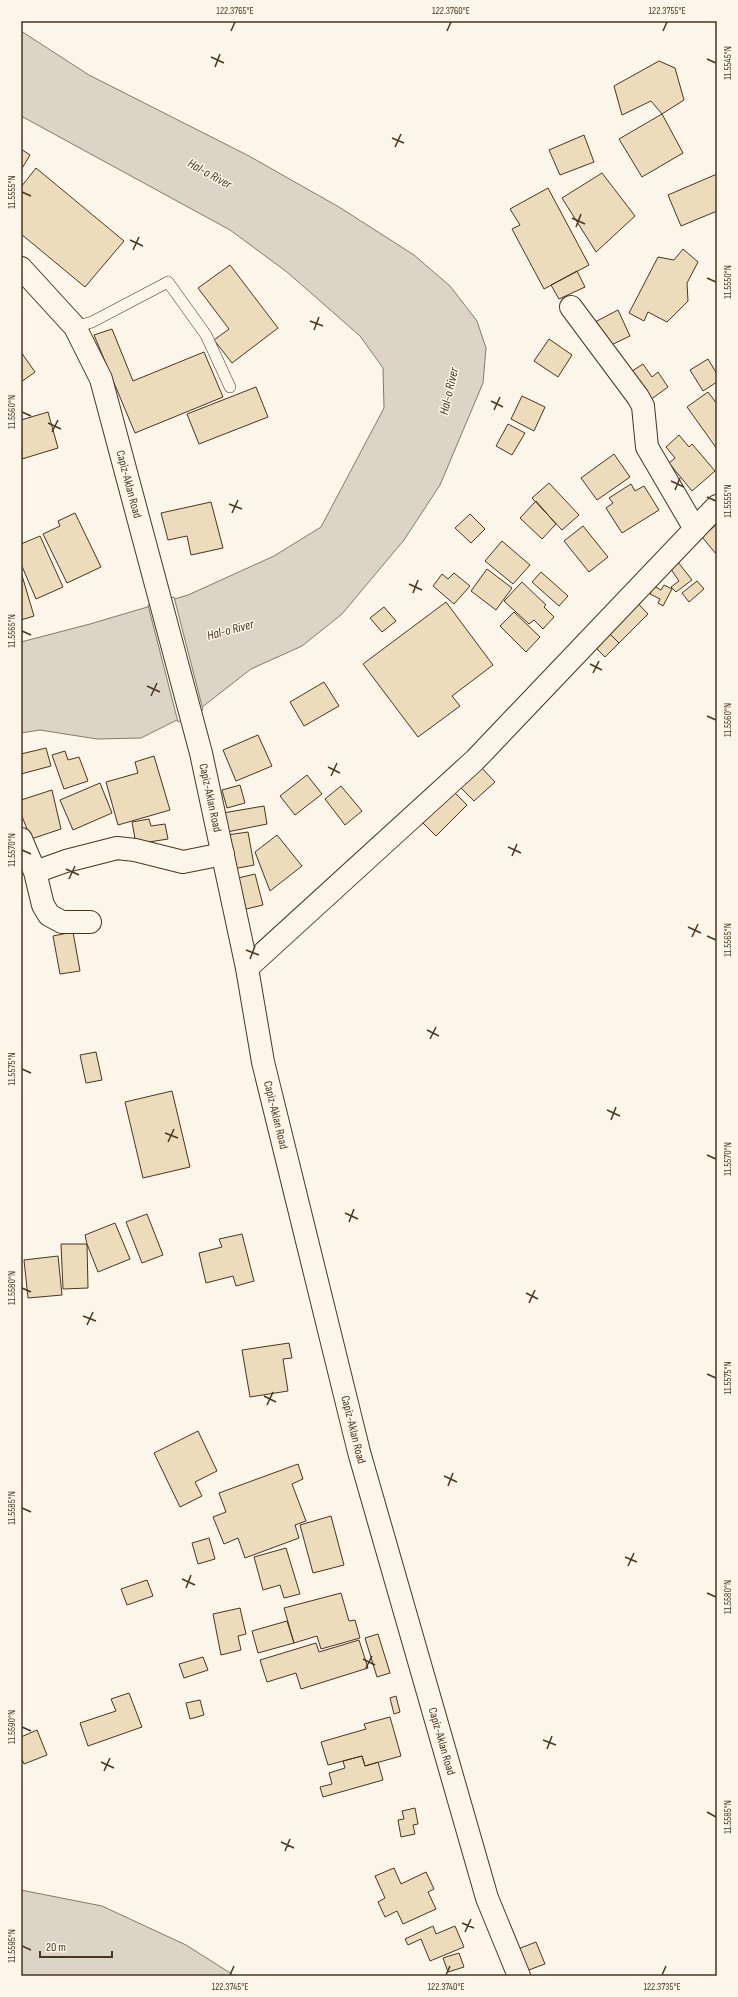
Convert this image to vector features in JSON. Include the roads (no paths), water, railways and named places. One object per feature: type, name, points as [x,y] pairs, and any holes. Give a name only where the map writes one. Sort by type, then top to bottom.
[{"type":"main road","name":"Capiz-Aklan Road","points":[[21,268],[75,327],[100,378],[141,525],[201,753],[247,968],[265,1070],[359,1452],[488,1898],[519,1976]]},
{"type":"main road","points":[[571,307],[638,397],[643,406],[647,447],[695,529]]},
{"type":"main road","points":[[247,968],[475,760],[717,506]]},
{"type":"main road","points":[[21,839],[35,872],[43,905],[48,915],[62,922],[90,922]]},
{"type":"main road","points":[[35,872],[66,861],[117,848],[135,850],[183,862],[223,854]]},
{"type":"lane","points":[[75,327],[92,322],[168,282],[206,336],[230,387]]},
{"type":"water","name":"Hal-o River","points":[[21,31],[89,75],[249,156],[339,207],[414,255],[450,286],[477,321],[486,348],[483,383],[440,485],[404,540],[342,614],[302,646],[251,669],[201,708],[141,738],[97,739],[40,730],[21,733],[21,642],[90,624],[188,595],[274,556],[321,527],[384,408],[383,368],[360,336],[287,272],[230,230],[21,116]]},
{"type":"water","points":[[21,1890],[102,1906],[186,1945],[235,1976],[21,1976]]}]
